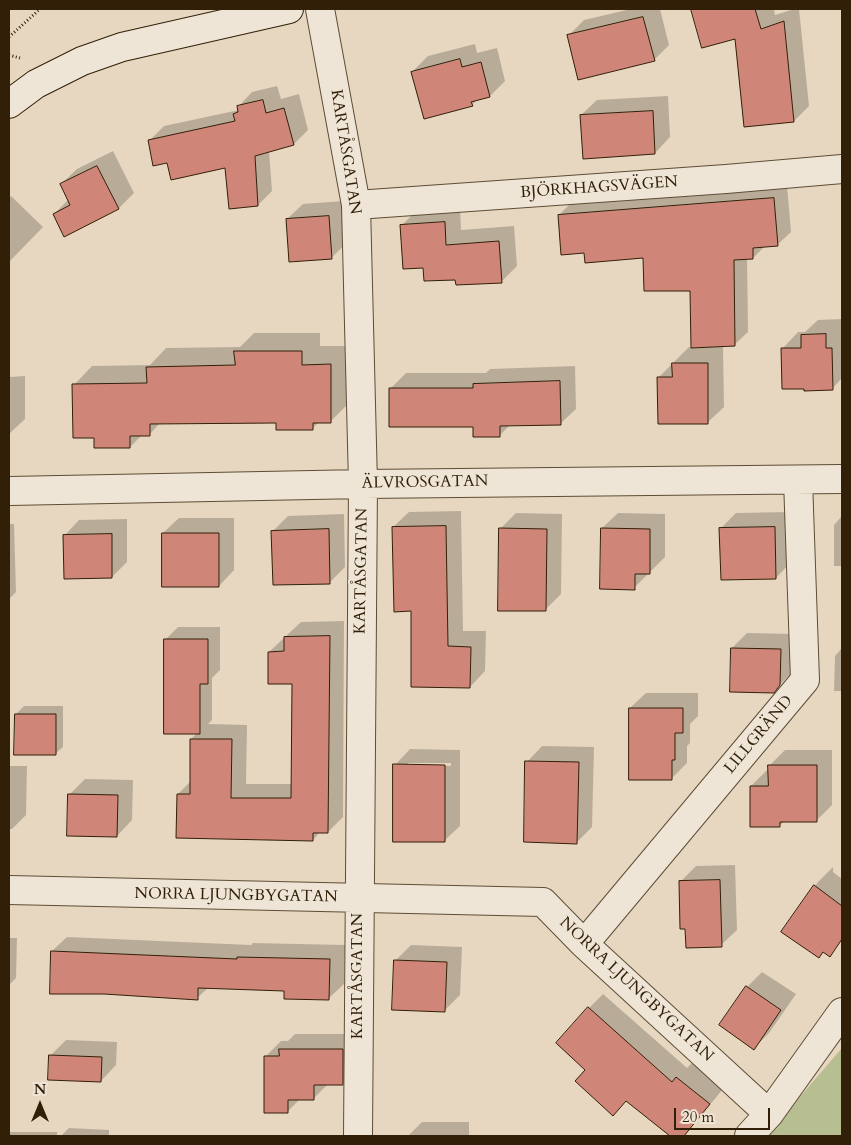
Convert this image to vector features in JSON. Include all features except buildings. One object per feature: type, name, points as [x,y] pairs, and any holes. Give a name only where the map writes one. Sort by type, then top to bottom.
[{"type":"street","points":[[9,104],[36,84],[90,58],[122,48],[289,9]]},
{"type":"street","name":"KARTÅSGATAN","points":[[320,9],[356,205],[363,484],[358,1136]]},
{"type":"street","name":"BJÖRKHAGSVÄGEN","points":[[356,205],[726,180],[842,169]]},
{"type":"street","name":"ÄLVROSGATAN","points":[[9,491],[363,484],[842,479]]},
{"type":"street","name":"LILLGRÄND","points":[[584,944],[805,680],[798,480]]},
{"type":"street","name":"NORRA LJUNGBYGATAN","points":[[9,890],[543,902],[584,944],[769,1114]]},
{"type":"street","points":[[750,1136],[769,1114],[842,1012]]},
{"type":"path","points":[[9,36],[40,9]]},
{"type":"green space","points":[[842,1048],[842,1136],[766,1136]]}]
